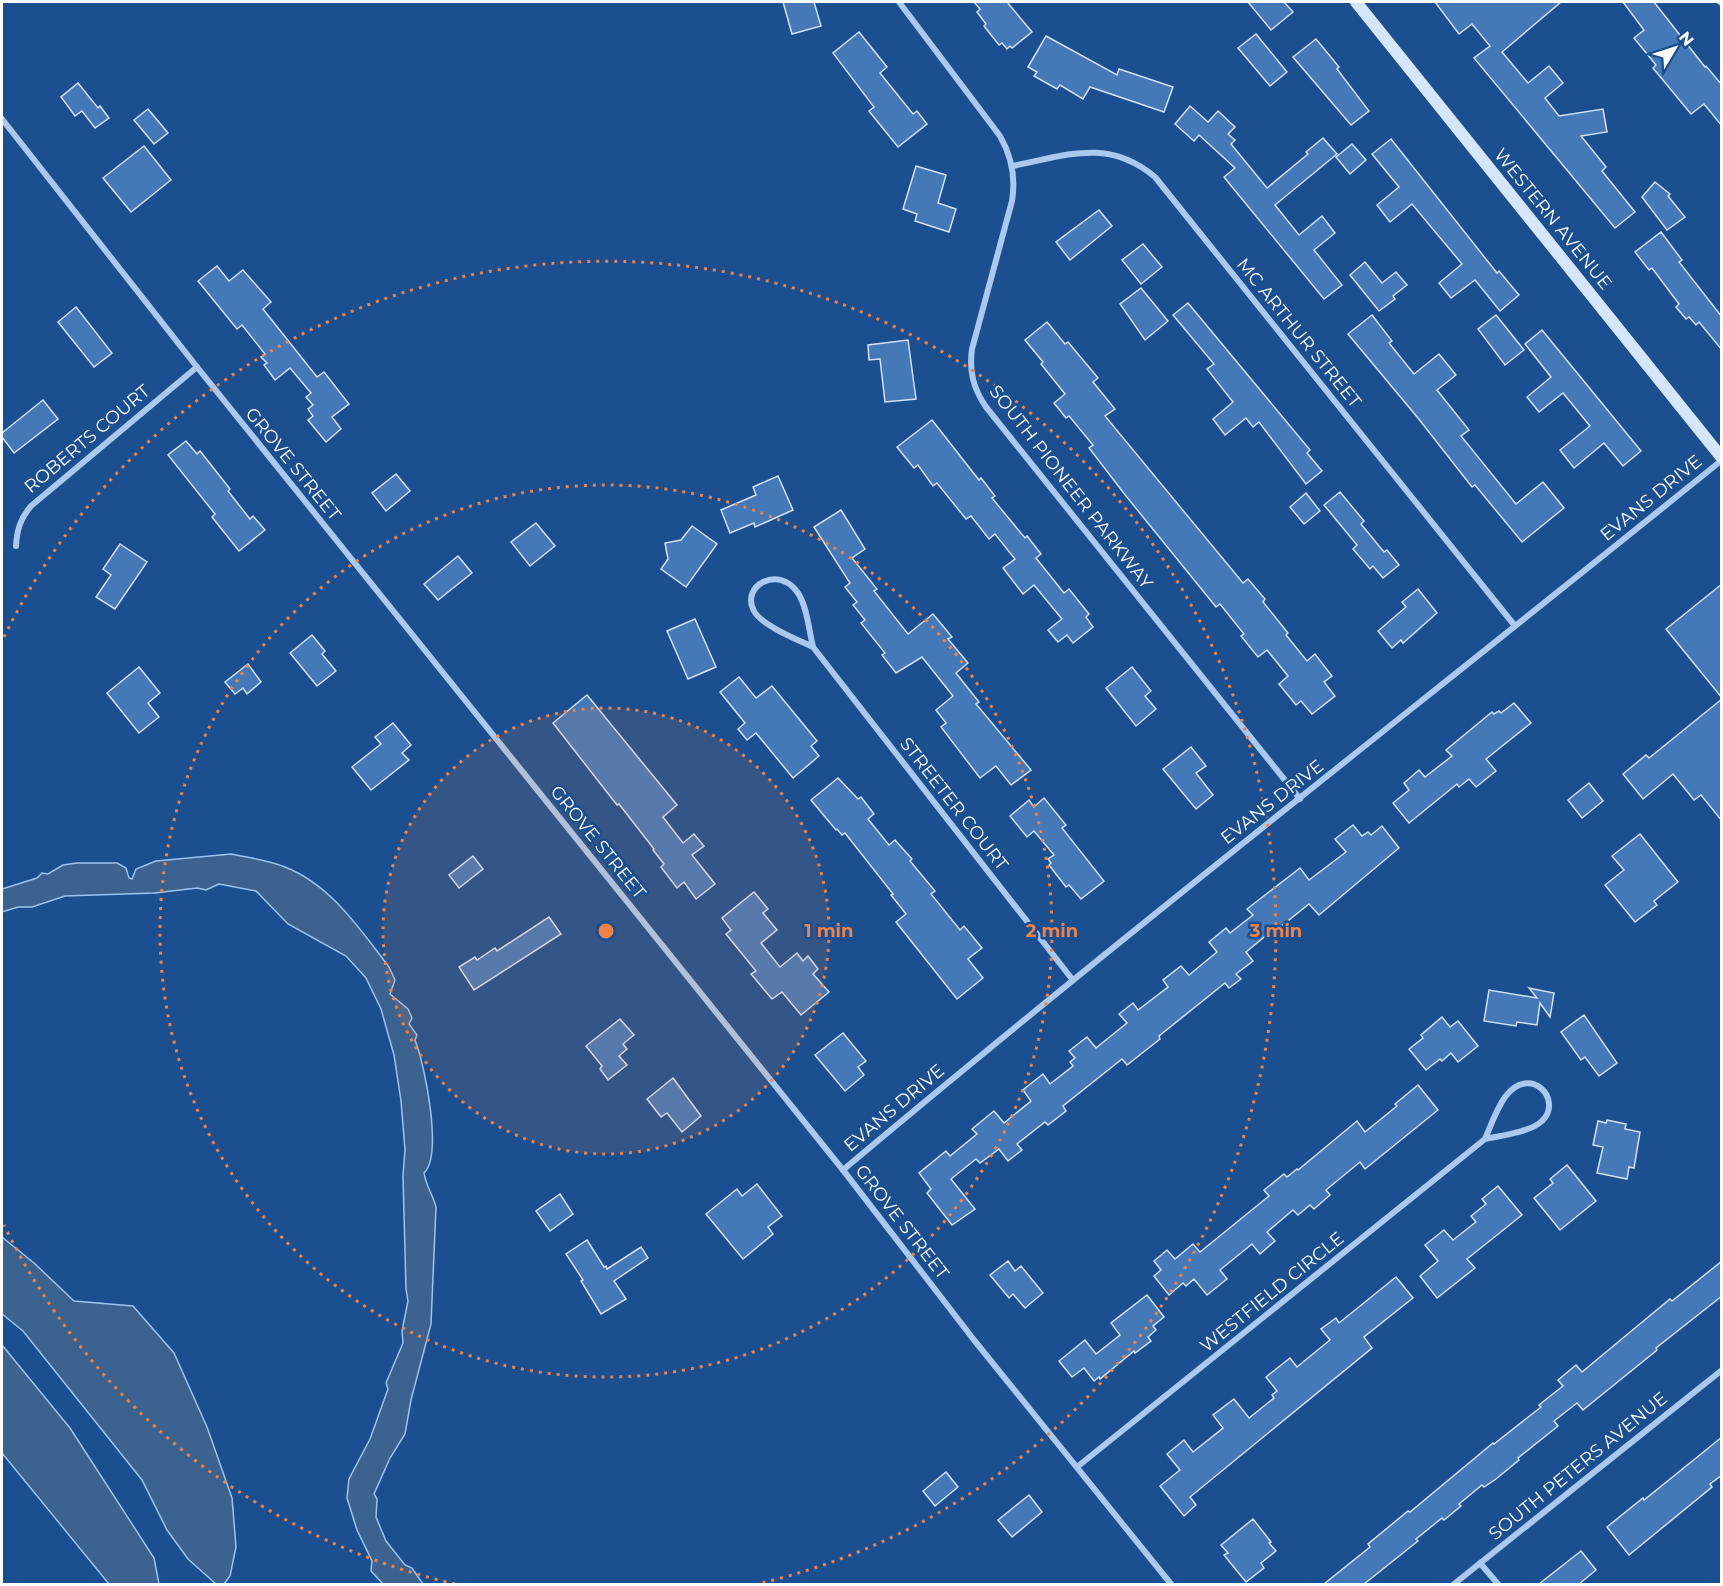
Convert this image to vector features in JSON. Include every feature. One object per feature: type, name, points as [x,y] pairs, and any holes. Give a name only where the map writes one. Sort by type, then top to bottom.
[{"type":"street","name":"SOUTH PIONEER PARKWAY","points":[[899,2],[1000,136],[1012,166],[1014,183],[1011,205],[972,349],[971,374],[975,388],[986,407],[1300,799]]},
{"type":"street","name":"WESTERN AVENUE","points":[[1356,2],[1722,459]]},
{"type":"street","name":"GROVE STREET","points":[[2,119],[197,367],[843,1170],[974,1340],[1171,1584]]},
{"type":"street","name":"MC ARTHUR STREET","points":[[1012,166],[1101,152],[1121,156],[1155,177],[1515,626]]},
{"type":"street","name":"ROBERTS COURT","points":[[16,546],[19,525],[31,506],[197,367]]},
{"type":"street","name":"EVANS DRIVE","points":[[843,1170],[1072,979],[1300,799],[1722,459]]},
{"type":"street","name":"STREETER COURT","points":[[813,647],[780,632],[754,612],[751,602],[753,592],[759,585],[768,579],[777,578],[788,582],[798,592],[813,647],[1072,979]]},
{"type":"street","name":"WESTFIELD CIRCLE","points":[[1077,1467],[1485,1139],[1506,1096],[1518,1086],[1528,1083],[1537,1084],[1543,1090],[1549,1104],[1548,1113],[1542,1121],[1533,1128],[1485,1139]]},
{"type":"street","name":"SOUTH PETERS AVENUE","points":[[1454,1584],[1722,1370]]},
{"type":"street","points":[[1480,1563],[1497,1584]]},
{"type":"water","points":[[231,854],[285,867],[317,885],[330,897],[355,923],[389,967],[395,980],[390,994],[408,1009],[412,1018],[409,1024],[417,1035],[415,1040],[427,1088],[432,1130],[432,1148],[424,1173],[436,1207],[431,1324],[411,1400],[405,1434],[390,1458],[374,1494],[377,1499],[376,1517],[386,1541],[405,1565],[412,1568],[423,1584],[383,1584],[371,1571],[372,1561],[357,1530],[347,1498],[349,1479],[370,1439],[388,1389],[386,1383],[403,1343],[402,1331],[408,1301],[403,1176],[405,1150],[401,1101],[394,1055],[381,1009],[366,978],[346,956],[288,924],[256,891],[219,884],[206,890],[197,888],[155,893],[65,896],[32,907],[18,907],[2,912],[2,889],[37,878],[42,873],[48,874],[63,865],[117,863],[126,868],[129,878],[132,879],[136,869],[156,861]]},
{"type":"water","points":[[2,1237],[34,1263],[74,1301],[133,1306],[174,1353],[207,1427],[232,1498],[236,1547],[230,1576],[224,1584],[216,1584],[188,1559],[167,1530],[142,1480],[23,1331],[2,1314]]},
{"type":"water","points":[[2,1345],[70,1428],[154,1558],[159,1584],[109,1584],[2,1453]]},
{"type":"building","points":[[783,2],[814,2],[821,26],[792,34]]},
{"type":"building","points":[[974,2],[1007,2],[1032,32],[1012,48],[1010,46],[1007,49],[1002,43],[999,45],[984,26],[986,24],[977,12],[980,9]]},
{"type":"building","points":[[1248,2],[1284,2],[1293,12],[1271,30]]},
{"type":"building","points":[[1435,2],[1561,2],[1502,52],[1528,83],[1549,66],[1563,83],[1545,98],[1559,116],[1603,109],[1607,132],[1581,136],[1606,167],[1602,171],[1635,212],[1615,228],[1474,58],[1490,46],[1472,24],[1459,34]]},
{"type":"building","points":[[1623,2],[1654,2],[1722,85],[1722,126],[1704,104],[1691,114],[1653,68],[1656,65],[1634,38],[1644,30]]},
{"type":"building","points":[[859,32],[887,67],[880,73],[913,114],[917,111],[927,124],[898,147],[869,111],[874,107],[833,53]]},
{"type":"building","points":[[1256,34],[1287,72],[1270,86],[1238,48]]},
{"type":"building","points":[[1046,36],[1117,75],[1119,69],[1173,87],[1164,112],[1090,87],[1083,99],[1060,85],[1057,89],[1034,76],[1037,72],[1028,67]]},
{"type":"building","points":[[1316,39],[1339,67],[1337,69],[1369,111],[1351,125],[1293,57]]},
{"type":"building","points":[[78,83],[109,118],[95,128],[82,111],[75,116],[61,97]]},
{"type":"building","points":[[1190,106],[1208,122],[1218,111],[1235,127],[1228,134],[1235,140],[1231,144],[1267,188],[1308,154],[1306,152],[1323,138],[1337,154],[1275,205],[1299,235],[1322,216],[1335,233],[1314,250],[1342,285],[1324,299],[1224,177],[1235,168],[1199,135],[1194,141],[1175,124]]},
{"type":"building","points":[[148,109],[168,133],[154,144],[134,120]]},
{"type":"building","points":[[1391,139],[1497,273],[1499,271],[1519,295],[1500,311],[1475,280],[1451,298],[1439,283],[1462,264],[1412,204],[1390,222],[1377,205],[1399,187],[1372,154]]},
{"type":"building","points":[[1352,144],[1366,160],[1350,174],[1336,157]]},
{"type":"building","points":[[144,146],[171,180],[131,212],[103,178]]},
{"type":"building","points":[[916,166],[946,175],[938,203],[956,209],[949,232],[915,221],[917,214],[903,209]]},
{"type":"building","points":[[1655,182],[1670,194],[1668,196],[1685,217],[1667,230],[1642,197]]},
{"type":"building","points":[[1099,210],[1112,226],[1070,260],[1056,242]]},
{"type":"building","points":[[1661,232],[1682,260],[1679,262],[1722,317],[1722,350],[1699,322],[1696,325],[1689,317],[1686,319],[1676,307],[1679,304],[1652,268],[1649,270],[1635,252]]},
{"type":"building","points":[[1143,244],[1162,267],[1141,284],[1122,260]]},
{"type":"building","points":[[1365,262],[1382,283],[1396,272],[1407,285],[1393,296],[1395,299],[1379,311],[1350,275]]},
{"type":"building","points":[[217,266],[229,281],[243,270],[271,302],[263,309],[317,377],[324,372],[349,404],[332,417],[341,429],[326,442],[308,420],[313,416],[308,409],[313,405],[306,397],[311,393],[290,368],[275,380],[264,365],[267,363],[261,357],[265,354],[242,325],[237,329],[198,281]]},
{"type":"building","points":[[1141,288],[1168,321],[1145,340],[1120,304]]},
{"type":"building","points":[[1188,303],[1310,450],[1307,453],[1322,471],[1306,484],[1259,422],[1253,427],[1246,418],[1225,435],[1213,419],[1233,402],[1207,369],[1214,364],[1173,315]]},
{"type":"building","points":[[76,307],[112,353],[94,367],[58,322]]},
{"type":"building","points":[[1372,315],[1392,341],[1389,343],[1414,374],[1439,354],[1456,375],[1437,390],[1469,430],[1461,436],[1516,504],[1543,482],[1564,508],[1522,542],[1475,485],[1472,487],[1348,334]]},
{"type":"building","points":[[1496,315],[1524,350],[1505,365],[1478,329]]},
{"type":"building","points":[[1047,322],[1065,344],[1068,342],[1098,378],[1093,382],[1115,409],[1105,416],[1243,583],[1248,579],[1265,599],[1263,602],[1307,661],[1315,654],[1332,676],[1324,682],[1335,696],[1312,714],[1301,701],[1296,705],[1279,684],[1288,676],[1267,650],[1258,657],[1241,636],[1244,634],[1220,604],[1216,607],[1126,496],[1089,448],[1093,445],[1069,416],[1066,418],[1054,403],[1065,394],[1025,340]]},
{"type":"building","points":[[1542,330],[1641,451],[1623,466],[1604,443],[1574,468],[1560,450],[1590,426],[1563,393],[1539,412],[1527,397],[1551,377],[1525,344]]},
{"type":"building","points":[[908,340],[916,399],[885,402],[880,359],[869,360],[868,345]]},
{"type":"building","points":[[43,400],[58,419],[14,453],[2,437],[2,433]]},
{"type":"building","points":[[932,420],[979,480],[981,478],[995,496],[992,498],[1041,554],[1036,558],[1064,593],[1069,589],[1089,614],[1086,617],[1093,627],[1073,643],[1067,635],[1058,642],[1048,630],[1062,619],[1034,585],[1023,594],[1003,568],[1015,559],[995,534],[989,539],[971,516],[966,519],[937,483],[933,486],[918,465],[914,468],[897,447]]},
{"type":"building","points":[[186,441],[197,454],[200,451],[250,519],[253,516],[265,530],[239,551],[212,517],[215,514],[168,455]]},
{"type":"building","points":[[396,474],[410,491],[386,511],[372,493]]},
{"type":"building","points":[[778,476],[793,510],[755,527],[754,523],[730,533],[721,510],[756,495],[753,487]]},
{"type":"building","points":[[1340,492],[1364,521],[1361,524],[1384,552],[1387,550],[1399,565],[1383,578],[1373,566],[1370,569],[1353,549],[1357,545],[1324,505]]},
{"type":"building","points":[[1306,493],[1320,511],[1304,524],[1290,507]]},
{"type":"building","points":[[841,510],[865,549],[852,558],[877,589],[874,591],[908,634],[933,614],[952,637],[948,639],[968,663],[956,673],[979,702],[976,704],[1031,770],[1011,785],[996,766],[980,778],[941,727],[946,723],[936,710],[953,696],[922,657],[896,673],[882,655],[885,653],[861,623],[865,620],[853,605],[857,602],[845,587],[850,583],[814,527]]},
{"type":"building","points":[[536,523],[555,546],[530,566],[511,542]]},
{"type":"building","points":[[692,526],[717,544],[686,587],[661,569],[668,559],[665,543],[681,540]]},
{"type":"building","points":[[120,544],[147,562],[115,609],[96,597],[111,575],[103,569]]},
{"type":"building","points":[[458,556],[472,573],[438,600],[424,584]]},
{"type":"building","points":[[1722,584],[1722,698],[1666,629]]},
{"type":"building","points":[[1418,589],[1437,613],[1403,643],[1401,640],[1392,648],[1378,631],[1406,607],[1402,602]]},
{"type":"building","points":[[695,619],[716,667],[688,679],[667,631]]},
{"type":"building","points":[[312,635],[325,651],[322,654],[336,671],[317,686],[290,653]]},
{"type":"building","points":[[248,664],[261,682],[247,694],[243,688],[235,694],[225,682]]},
{"type":"building","points":[[139,667],[160,693],[148,703],[159,717],[139,733],[107,693]]},
{"type":"building","points":[[1132,667],[1151,691],[1145,696],[1156,709],[1136,726],[1106,688]]},
{"type":"building","points":[[739,677],[756,698],[772,686],[817,741],[811,746],[819,756],[793,778],[756,733],[747,740],[738,729],[745,723],[720,692]]},
{"type":"building","points":[[587,695],[677,805],[663,817],[683,843],[694,834],[704,846],[692,855],[715,884],[696,899],[684,882],[677,888],[661,867],[664,864],[654,849],[553,723]]},
{"type":"building","points":[[1722,699],[1722,821],[1701,795],[1694,800],[1673,774],[1643,799],[1623,774],[1646,755],[1649,758]]},
{"type":"building","points":[[1514,703],[1531,723],[1486,759],[1496,771],[1476,787],[1469,779],[1459,787],[1457,784],[1409,823],[1393,803],[1409,790],[1404,783],[1419,770],[1425,777],[1452,756],[1446,750],[1492,712],[1501,713]]},
{"type":"building","points":[[393,723],[411,745],[402,753],[409,760],[371,790],[352,767],[381,744],[375,737]]},
{"type":"building","points":[[1191,747],[1206,766],[1196,773],[1213,795],[1196,809],[1163,769]]},
{"type":"building","points":[[838,778],[858,799],[861,797],[874,814],[868,819],[889,845],[895,840],[912,859],[910,861],[935,891],[931,894],[960,930],[964,926],[982,948],[968,959],[983,978],[957,999],[896,922],[906,914],[891,895],[893,894],[845,833],[842,835],[836,830],[811,800]]},
{"type":"building","points":[[1589,783],[1603,801],[1582,818],[1568,800]]},
{"type":"building","points":[[1044,798],[1066,825],[1062,828],[1104,881],[1081,899],[1069,885],[1066,887],[1049,865],[1051,863],[1048,859],[1054,855],[1034,831],[1027,837],[1010,816],[1029,800],[1034,807]]},
{"type":"building","points":[[1353,825],[1362,836],[1368,832],[1371,835],[1382,826],[1399,848],[1319,915],[1309,904],[1269,936],[1268,934],[1246,952],[1253,961],[1236,974],[1241,979],[1229,988],[1225,983],[1127,1065],[1122,1059],[1063,1106],[1066,1111],[1048,1125],[1045,1122],[1017,1144],[1022,1150],[1008,1161],[999,1149],[980,1163],[976,1159],[951,1179],[975,1209],[952,1225],[927,1193],[931,1189],[919,1173],[946,1151],[950,1156],[977,1134],[972,1129],[994,1111],[1004,1123],[1031,1101],[1023,1090],[1043,1074],[1050,1084],[1073,1066],[1070,1062],[1075,1058],[1069,1051],[1087,1037],[1096,1048],[1127,1023],[1119,1014],[1133,1003],[1138,1010],[1168,987],[1163,980],[1181,966],[1189,975],[1217,952],[1209,942],[1226,928],[1230,933],[1253,915],[1247,909],[1300,868],[1309,880],[1346,852],[1335,839]]},
{"type":"building","points":[[1640,834],[1678,882],[1654,901],[1657,905],[1635,922],[1605,885],[1624,870],[1612,856]]},
{"type":"building","points":[[473,856],[483,869],[459,888],[449,875]]},
{"type":"building","points":[[754,892],[768,909],[763,913],[777,930],[761,943],[780,967],[797,953],[803,961],[808,956],[818,969],[813,974],[829,992],[801,1015],[782,992],[772,999],[751,974],[756,971],[726,934],[731,930],[722,918]]},
{"type":"building","points":[[549,917],[561,934],[474,990],[459,967],[475,957],[477,960],[495,948],[497,951]]},
{"type":"building","points":[[1529,988],[1554,993],[1550,1017],[1540,1003],[1537,1025],[1517,1022],[1516,1026],[1484,1021],[1489,990],[1537,998]]},
{"type":"building","points":[[1584,1015],[1617,1063],[1599,1076],[1585,1057],[1581,1060],[1561,1032]]},
{"type":"building","points":[[1442,1017],[1450,1027],[1458,1021],[1478,1046],[1458,1062],[1451,1053],[1426,1070],[1409,1049],[1423,1038],[1421,1035]]},
{"type":"building","points":[[620,1019],[634,1035],[623,1044],[627,1049],[619,1056],[627,1065],[608,1080],[600,1069],[602,1066],[586,1046]]},
{"type":"building","points":[[843,1033],[866,1061],[858,1067],[864,1075],[845,1091],[815,1055]]},
{"type":"building","points":[[673,1078],[701,1116],[682,1132],[667,1113],[661,1117],[647,1099]]},
{"type":"building","points":[[1418,1085],[1438,1110],[1365,1169],[1360,1162],[1326,1190],[1330,1195],[1314,1209],[1310,1205],[1298,1215],[1293,1210],[1267,1232],[1275,1241],[1260,1254],[1252,1244],[1220,1270],[1227,1279],[1207,1295],[1194,1279],[1186,1286],[1183,1283],[1169,1295],[1154,1276],[1161,1270],[1154,1261],[1167,1250],[1175,1259],[1193,1244],[1200,1252],[1269,1196],[1264,1190],[1284,1174],[1287,1177],[1298,1170],[1357,1121],[1365,1132]]},
{"type":"building","points":[[1607,1120],[1626,1124],[1625,1129],[1640,1132],[1634,1168],[1629,1167],[1627,1179],[1597,1173],[1603,1147],[1593,1145],[1598,1121],[1606,1123]]},
{"type":"building","points":[[1567,1165],[1596,1201],[1560,1230],[1534,1198],[1553,1183],[1550,1179]]},
{"type":"building","points":[[757,1184],[782,1216],[768,1227],[773,1234],[743,1259],[706,1214],[737,1189],[742,1196]]},
{"type":"building","points":[[1498,1186],[1522,1215],[1467,1259],[1475,1268],[1437,1298],[1420,1276],[1438,1261],[1425,1245],[1444,1230],[1453,1240],[1476,1222],[1471,1216],[1486,1204],[1482,1199]]},
{"type":"building","points":[[560,1194],[573,1214],[550,1231],[536,1211]]},
{"type":"building","points":[[587,1240],[607,1269],[641,1247],[648,1258],[614,1281],[626,1299],[601,1314],[566,1254]]},
{"type":"building","points":[[1008,1261],[1015,1271],[1021,1266],[1043,1293],[1025,1308],[1013,1294],[1009,1298],[990,1275]]},
{"type":"building","points":[[1722,1261],[1722,1296],[1656,1348],[1657,1350],[1583,1410],[1577,1403],[1554,1421],[1558,1426],[1518,1458],[1519,1460],[1496,1479],[1484,1487],[1482,1485],[1459,1504],[1461,1506],[1444,1520],[1442,1518],[1416,1539],[1418,1541],[1364,1584],[1324,1584],[1370,1547],[1368,1544],[1408,1511],[1410,1512],[1493,1443],[1541,1407],[1539,1405],[1563,1386],[1558,1380],[1576,1365],[1582,1372],[1670,1299],[1672,1301]]},
{"type":"building","points":[[1396,1277],[1413,1298],[1364,1337],[1372,1348],[1190,1497],[1196,1505],[1184,1516],[1160,1486],[1180,1470],[1167,1454],[1184,1440],[1193,1452],[1223,1428],[1213,1415],[1234,1399],[1249,1418],[1274,1398],[1272,1395],[1277,1391],[1266,1377],[1290,1358],[1297,1367],[1330,1340],[1321,1329],[1336,1318],[1339,1323]]},
{"type":"building","points":[[1147,1295],[1164,1317],[1153,1326],[1156,1330],[1148,1337],[1151,1341],[1135,1353],[1134,1351],[1100,1379],[1099,1377],[1094,1381],[1084,1368],[1072,1377],[1059,1361],[1085,1340],[1096,1354],[1120,1335],[1111,1323]]},
{"type":"building","points":[[1722,1437],[1722,1475],[1710,1484],[1712,1487],[1629,1555],[1607,1527]]},
{"type":"building","points":[[946,1472],[958,1487],[935,1506],[923,1491]]},
{"type":"building","points":[[1029,1495],[1042,1512],[1012,1537],[998,1520]]},
{"type":"building","points":[[1253,1519],[1276,1551],[1261,1563],[1264,1568],[1246,1582],[1224,1555],[1228,1553],[1221,1545]]},
{"type":"building","points":[[1581,1551],[1596,1570],[1579,1584],[1539,1584]]}]
